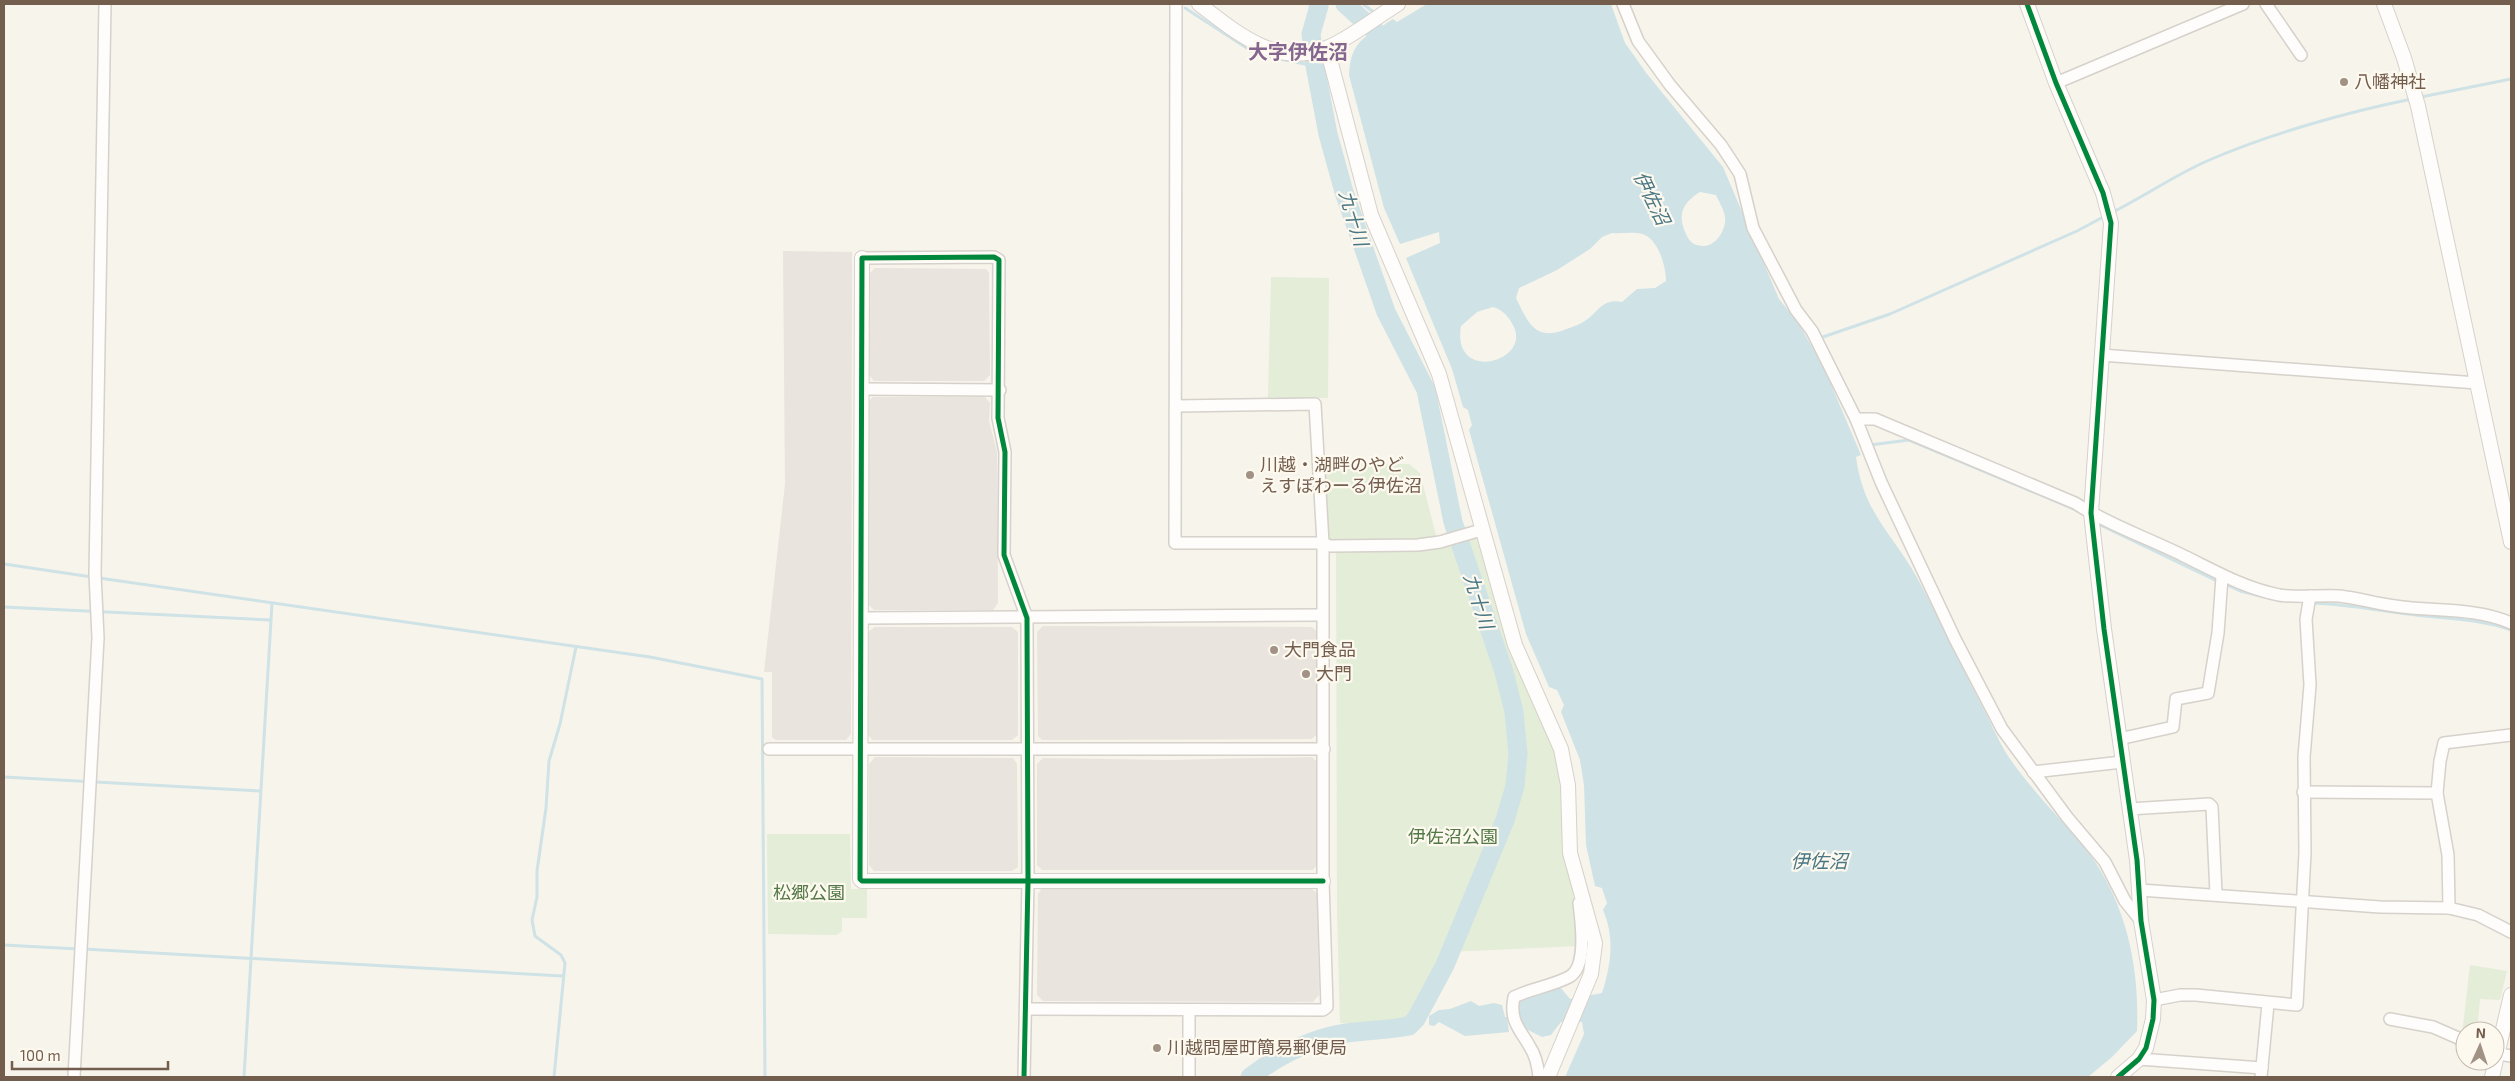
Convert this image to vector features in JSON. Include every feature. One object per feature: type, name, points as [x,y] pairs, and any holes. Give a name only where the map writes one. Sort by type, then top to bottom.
[{"type":"street","points":[[74,1077],[98,638],[95,574],[105,4]]},
{"type":"street","points":[[1176,4],[1175,543],[1322,543],[1330,546],[1418,545],[1446,540],[1481,530]]},
{"type":"street","points":[[1198,4],[1245,39],[1265,49],[1303,54],[1324,49],[1398,4]]},
{"type":"street","points":[[1623,4],[1638,42],[1670,85],[1721,145],[1740,174],[1753,228],[1796,310],[1812,331],[1856,419],[1880,482],[1955,639],[2002,729],[2033,772],[2105,862],[2125,901],[2141,921]]},
{"type":"street","points":[[2027,4],[2056,83],[2103,193],[2111,223],[2090,513],[2122,762],[2130,809],[2140,890],[2141,921],[2154,1000],[2151,1034],[2140,1059],[2118,1077]]},
{"type":"street","points":[[2056,83],[2243,4]]},
{"type":"street","points":[[2266,4],[2301,55]]},
{"type":"street","points":[[2384,4],[2404,58],[2418,106],[2511,542]]},
{"type":"street","points":[[1324,49],[1370,215],[1439,374],[1481,530],[1515,645],[1561,749],[1568,785],[1570,853],[1595,943],[1591,974],[1548,1077]]},
{"type":"street","points":[[1024,1077],[1028,881],[1027,618],[1004,555],[1005,452],[998,418],[1000,390],[998,260],[994,257],[862,258],[860,879],[862,881],[1028,881],[1323,882]]},
{"type":"street","points":[[2101,355],[2476,383]]},
{"type":"street","points":[[863,389],[1000,390]]},
{"type":"street","points":[[1026,1009],[1323,1010],[1327,1007],[1323,882],[1322,543],[1315,404],[1176,406]]},
{"type":"street","points":[[1856,419],[1875,419],[2075,503],[2090,513],[2184,556],[2222,576],[2280,595],[2341,596],[2397,607],[2439,608],[2484,614],[2511,623]]},
{"type":"street","points":[[2119,739],[2173,727],[2176,699],[2208,693],[2218,633],[2222,576]]},
{"type":"street","points":[[2154,1000],[2180,995],[2196,995],[2268,1004],[2298,1005],[2306,853],[2303,792],[2310,685],[2306,618],[2310,596]]},
{"type":"street","points":[[861,618],[1322,615]]},
{"type":"street","points":[[2449,908],[2448,855],[2437,793],[2444,743],[2511,735]]},
{"type":"street","points":[[769,749],[1028,747],[1324,749]]},
{"type":"street","points":[[2033,772],[2122,762]]},
{"type":"street","points":[[2303,792],[2437,793]]},
{"type":"street","points":[[2130,809],[2209,804],[2212,807],[2216,894]]},
{"type":"street","points":[[1539,1077],[1530,1047],[1516,1028],[1512,1006],[1514,997],[1528,990],[1570,976],[1578,968],[1582,948],[1576,874]]},
{"type":"street","points":[[2140,890],[2380,907],[2449,908],[2478,915],[2511,932]]},
{"type":"street","points":[[2505,1029],[2511,995]]},
{"type":"street","points":[[2140,1059],[2262,1072],[2268,1004]]},
{"type":"street","points":[[1189,1010],[1189,1077]]},
{"type":"street","points":[[2390,1019],[2433,1027],[2455,1037]]},
{"type":"shaded area","points":[[783,251],[852,252],[851,734],[846,740],[776,740],[772,737],[772,672],[764,672],[785,484]]},
{"type":"shaded area","points":[[875,268],[986,269],[989,273],[990,375],[984,381],[874,381],[869,375],[869,274]]},
{"type":"shaded area","points":[[873,397],[985,397],[990,403],[989,421],[997,452],[998,603],[993,610],[874,610],[867,603],[868,402]]},
{"type":"shaded area","points":[[1043,626],[1312,627],[1317,632],[1318,734],[1311,739],[1042,740],[1038,736],[1037,632]]},
{"type":"shaded area","points":[[875,627],[1012,627],[1018,632],[1018,735],[1012,740],[872,740],[868,734],[868,632]]},
{"type":"shaded area","points":[[875,757],[1013,758],[1017,764],[1018,867],[1012,871],[874,871],[869,865],[869,764]]},
{"type":"shaded area","points":[[1312,757],[1318,763],[1318,865],[1312,870],[1042,870],[1037,865],[1037,764],[1043,758],[1168,760]]},
{"type":"shaded area","points":[[1042,888],[1312,889],[1318,894],[1319,995],[1313,1002],[1043,1001],[1037,995],[1038,894]]},
{"type":"green space","points":[[1271,277],[1329,278],[1328,398],[1268,398]]},
{"type":"green space","points":[[1352,463],[1409,464],[1420,473],[1437,539],[1422,541],[1331,541],[1325,534],[1324,468]]},
{"type":"green space","name":"伊佐沼公園","points":[[1478,536],[1559,761],[1579,946],[1447,952],[1421,1004],[1405,1020],[1395,1026],[1340,1023],[1337,912],[1336,553],[1339,549]]},
{"type":"green space","name":"松郷公園","points":[[767,834],[850,834],[851,889],[867,889],[867,918],[842,918],[842,931],[837,935],[768,934]]},
{"type":"green space","points":[[2470,965],[2507,971],[2500,1000],[2480,999],[2478,1021],[2464,1021]]},
{"type":"water","name":"伊佐沼","points":[[1427,4],[1611,4],[1625,43],[1647,74],[1723,167],[1779,299],[1799,324],[1824,368],[1861,455],[1856,457],[1860,476],[1871,506],[1915,574],[2006,753],[2033,788],[2081,843],[2109,885],[2119,908],[2127,932],[2136,981],[2137,1031],[2112,1057],[2088,1077],[1565,1077],[1584,1034],[1582,1022],[1561,1022],[1551,1035],[1542,1037],[1522,1027],[1517,1006],[1521,1000],[1560,987],[1570,999],[1602,993],[1608,972],[1610,952],[1609,931],[1603,910],[1607,903],[1602,888],[1595,886],[1586,845],[1584,785],[1580,760],[1561,712],[1564,705],[1557,690],[1549,687],[1526,634],[1469,430],[1472,425],[1468,410],[1463,407],[1452,369],[1406,258],[1440,243],[1439,232],[1400,244],[1384,208],[1349,75],[1350,63],[1356,46],[1367,36],[1393,19],[1397,22]],"holes":[[[1700,192],[1716,195],[1723,208],[1725,217],[1724,228],[1718,238],[1703,246],[1695,244],[1689,239],[1682,221],[1685,205]],[[1612,233],[1633,233],[1650,238],[1661,255],[1666,281],[1655,288],[1637,289],[1622,302],[1607,303],[1586,320],[1564,330],[1546,333],[1533,327],[1524,315],[1516,298],[1519,288],[1557,270],[1590,249],[1602,237]],[[1493,307],[1497,308],[1505,314],[1513,325],[1516,338],[1512,349],[1503,357],[1491,361],[1478,361],[1468,356],[1461,344],[1461,326],[1477,312]]]},
{"type":"water","points":[[1471,1001],[1479,1006],[1494,1003],[1502,1005],[1505,1017],[1507,1017],[1509,1032],[1465,1036],[1439,1022],[1434,1026],[1429,1025],[1429,1016],[1439,1010],[1450,1009]]},
{"type":"waterway","points":[[1310,4],[1311,34]]},
{"type":"waterway","points":[[1345,4],[1375,31],[1388,48]]},
{"type":"waterway","points":[[1363,4],[1376,14]]},
{"type":"waterway","name":"九十川","points":[[1250,1077],[1272,1062],[1308,1043],[1334,1035],[1409,1026],[1416,1019],[1445,965],[1505,820],[1515,786],[1518,754],[1514,712],[1504,672],[1453,522],[1426,390],[1386,312],[1344,192],[1328,134],[1311,34],[1319,6]]},
{"type":"waterway","points":[[1185,8],[1256,54],[1315,66]]},
{"type":"waterway","points":[[2421,97],[2511,79]]},
{"type":"waterway","points":[[2113,212],[2183,173],[2231,151],[2308,125],[2361,110],[2412,99]]},
{"type":"waterway","points":[[1820,338],[1890,314],[2077,231],[2105,216]]},
{"type":"waterway","points":[[1870,445],[1909,440],[2081,512]]},
{"type":"waterway","points":[[2096,523],[2219,582]]},
{"type":"waterway","points":[[4,564],[92,577]]},
{"type":"waterway","points":[[99,578],[650,657],[762,679],[765,1077]]},
{"type":"waterway","points":[[2225,584],[2240,591],[2281,601]]},
{"type":"waterway","points":[[244,1077],[272,603]]},
{"type":"waterway","points":[[2312,603],[2473,621],[2511,630]]},
{"type":"waterway","points":[[4,607],[270,620]]},
{"type":"waterway","points":[[554,1077],[565,963],[561,955],[535,936],[532,920],[537,897],[537,871],[546,808],[549,761],[560,724],[576,647]]},
{"type":"waterway","points":[[4,777],[260,791]]},
{"type":"waterway","points":[[4,945],[78,949]]},
{"type":"waterway","points":[[84,949],[563,976]]},
{"type":"cycle path","points":[[2027,4],[2056,83],[2103,193],[2111,223],[2091,513],[2104,629],[2137,860],[2141,921],[2154,1000],[2153,1019],[2146,1048],[2139,1059],[2118,1077]]},
{"type":"cycle path","points":[[1024,1077],[1028,881],[1027,618],[1004,555],[1005,452],[998,418],[999,260],[994,257],[862,258],[860,879],[862,881],[1323,881]]},
{"type":"place","name":"八幡神社","points":[[2344,82]]},
{"type":"place","name":"川越・湖畔のやど えすぽわーる伊佐沼","points":[[1250,475]]},
{"type":"place","name":"大門食品","points":[[1274,650]]},
{"type":"place","name":"大門","points":[[1306,674]]},
{"type":"place","name":"川越問屋町簡易郵便局","points":[[1157,1048]]},
{"type":"district","name":"大字伊佐沼","points":[[1298,52]]}]
